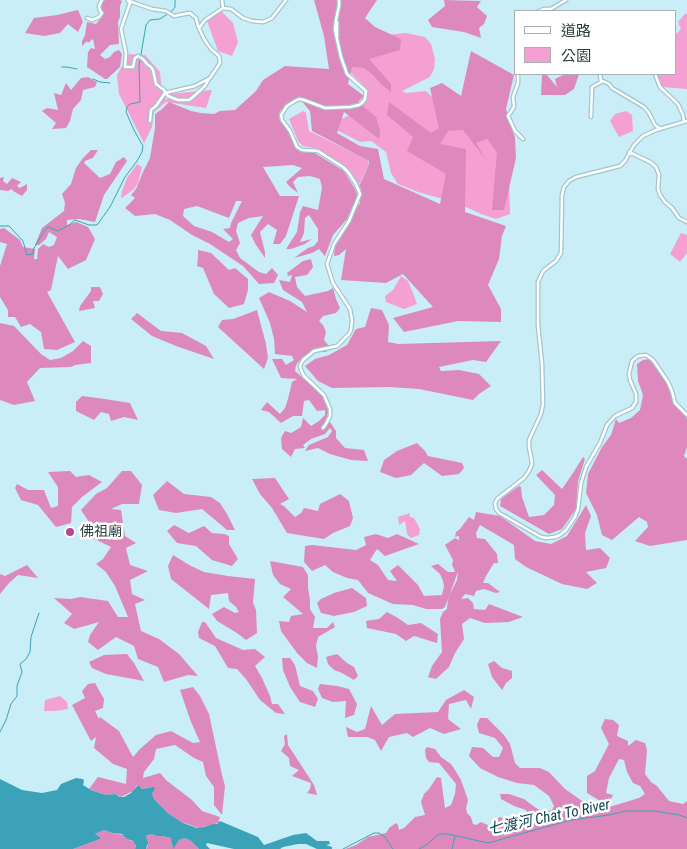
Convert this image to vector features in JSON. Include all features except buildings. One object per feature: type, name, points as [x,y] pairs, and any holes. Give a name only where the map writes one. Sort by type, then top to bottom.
[{"type":"street","points":[[87,18],[92,20],[100,17],[102,13],[99,6],[102,0]]},
{"type":"street","points":[[222,0],[223,8]]},
{"type":"street","points":[[199,28],[205,20],[223,8],[231,9],[243,18],[263,22],[272,18],[286,0]]},
{"type":"street","points":[[323,428],[330,416],[330,409],[324,395],[304,376],[300,366],[302,360],[314,351],[337,346],[351,330],[350,309],[333,283],[327,264],[334,244],[348,223],[360,194],[356,184],[346,170],[318,151],[302,150],[297,147],[290,130],[281,116],[286,108],[300,99],[325,108],[350,108],[359,105],[365,99],[366,92],[347,74],[340,57],[337,40],[339,0]]},
{"type":"street","points":[[542,10],[551,9],[566,0]]},
{"type":"street","points":[[128,1],[152,9],[166,11],[174,16],[189,12],[196,18],[204,39],[219,56],[220,63],[206,86],[189,100],[178,100],[168,96],[156,84],[153,70],[144,59],[138,56],[135,58],[133,67],[125,67],[126,53],[121,29],[130,3],[128,1]]},
{"type":"street","points":[[518,75],[518,83],[513,97],[514,107],[508,116],[515,131],[523,139]]},
{"type":"street","points":[[600,75],[601,82]]},
{"type":"street","points":[[655,75],[660,87],[678,104],[685,122],[660,129],[640,138],[622,165],[576,177],[569,181],[563,190],[561,253],[556,261],[543,271],[538,282],[542,414],[529,440],[532,459],[528,473],[497,499],[494,504],[496,510],[541,537],[555,537],[566,530],[578,509],[581,482],[587,464],[599,445],[607,425],[615,416],[631,409],[636,402],[636,395],[628,374],[632,363],[638,356],[646,356],[653,360],[668,382],[675,403],[687,415]]},
{"type":"street","points":[[150,121],[151,110],[165,93],[195,86],[210,78]]},
{"type":"street","points":[[591,117],[592,87],[603,81],[640,104],[650,113],[655,125],[660,129]]},
{"type":"street","points":[[629,152],[656,167],[659,175],[658,189],[660,195],[679,218],[687,222]]},
{"type":"green space","points":[[221,11],[233,23],[238,42],[232,56],[218,51],[207,21]]},
{"type":"green space","points":[[687,14],[687,89],[662,87],[656,75],[677,75],[677,33],[681,29],[678,22]]},
{"type":"green space","points":[[406,33],[425,37],[431,44],[435,59],[434,69],[430,77],[402,91],[406,93],[426,91],[434,99],[487,133],[508,151],[510,214],[496,219],[457,203],[398,184],[391,173],[386,152],[371,141],[360,142],[333,128],[333,123],[354,113],[367,100],[368,95],[365,87],[347,69],[376,36]]},
{"type":"green space","points":[[129,54],[145,55],[160,72],[162,93],[167,100],[169,94],[212,90],[206,108],[166,102],[154,112],[152,127],[144,143],[119,94],[117,75]]},
{"type":"green space","points":[[303,111],[306,113],[309,131],[368,160],[368,167],[358,186],[341,165],[318,149],[303,146],[298,141],[289,119]]},
{"type":"green space","points":[[626,111],[632,115],[633,131],[619,137],[610,121],[615,114]]},
{"type":"green space","points":[[137,164],[142,167],[138,183],[134,189],[122,198],[122,191],[127,178]]},
{"type":"green space","points":[[681,233],[687,235],[687,253],[680,262],[670,254]]},
{"type":"green space","points":[[401,276],[408,281],[417,304],[404,309],[386,302],[385,296],[393,290]]},
{"type":"green space","points":[[410,513],[410,517],[414,518],[420,529],[419,535],[411,538],[407,534],[405,521],[399,525],[398,517]]},
{"type":"green space","points":[[60,696],[67,702],[68,709],[44,711],[45,700]]},
{"type":"shaded area","points":[[105,0],[122,1],[118,22],[119,44],[110,45],[100,55],[105,59],[119,50],[122,54],[120,67],[107,79],[87,67],[88,52],[91,48],[95,49],[93,39],[88,43],[87,41],[82,46],[87,22],[96,24],[103,15],[101,4]]},
{"type":"shaded area","points":[[314,0],[377,0],[365,18],[375,27],[401,39],[400,50],[369,59],[391,84],[391,92],[364,68],[352,67],[348,84],[364,96],[358,102],[376,117],[380,131],[379,139],[344,112],[337,133],[360,146],[378,149],[384,179],[440,204],[446,174],[407,151],[413,137],[387,115],[389,102],[431,133],[439,128],[430,88],[442,83],[461,96],[471,51],[514,75],[506,109],[515,138],[516,158],[504,210],[492,210],[497,152],[487,139],[476,143],[486,160],[463,130],[448,131],[440,144],[466,149],[465,212],[506,226],[502,236],[499,259],[488,285],[501,309],[501,322],[458,321],[404,332],[393,318],[433,307],[403,274],[386,283],[341,280],[346,249],[339,255],[334,256],[335,243],[350,222],[360,203],[361,189],[359,186],[369,161],[312,131],[310,111],[299,98],[280,111],[280,121],[287,128],[298,149],[315,153],[344,171],[357,194],[347,219],[333,235],[325,256],[319,249],[294,258],[314,246],[318,241],[318,229],[309,215],[305,218],[304,233],[300,242],[312,239],[305,244],[286,249],[297,232],[300,212],[303,206],[318,210],[322,188],[320,179],[310,176],[298,177],[293,182],[298,193],[290,187],[286,182],[302,168],[293,165],[263,167],[280,196],[299,196],[286,236],[280,244],[273,244],[277,230],[268,224],[260,232],[265,258],[256,245],[251,235],[263,216],[249,218],[238,223],[236,231],[240,243],[236,250],[240,258],[259,272],[266,274],[272,268],[278,275],[274,283],[259,284],[243,266],[170,220],[155,214],[135,216],[125,208],[135,198],[131,195],[136,189],[150,158],[155,128],[155,114],[169,102],[201,113],[214,114],[220,111],[235,110],[256,91],[263,80],[285,66],[329,69],[324,36]],"holes":[[[236,201],[242,201],[230,228],[223,229],[233,239],[229,242],[212,232],[194,226],[183,216],[184,209],[197,206],[229,218]]]},
{"type":"shaded area","points":[[444,0],[481,1],[477,7],[487,16],[484,24],[479,28],[481,38],[464,32],[432,27],[428,20],[445,6]]},
{"type":"shaded area","points":[[78,10],[83,22],[78,32],[68,24],[60,33],[44,36],[25,33],[34,18]]},
{"type":"shaded area","points":[[542,75],[547,75],[557,87],[555,79],[563,75],[579,75],[574,89],[565,95],[541,95]]},
{"type":"shaded area","points":[[88,77],[97,82],[95,87],[83,90],[81,100],[73,109],[66,128],[52,129],[56,123],[42,111],[47,108],[58,110],[54,93],[61,95],[66,83],[71,90],[81,78]]},
{"type":"shaded area","points":[[91,150],[98,150],[93,158],[84,163],[100,178],[110,174],[116,162],[124,157],[127,161],[104,195],[95,222],[79,219],[67,220],[67,225],[76,222],[88,227],[95,239],[86,260],[68,269],[58,256],[51,290],[47,292],[75,342],[57,350],[44,349],[41,332],[30,324],[21,327],[15,317],[8,317],[8,310],[0,297],[0,266],[7,244],[0,242],[0,229],[4,228],[20,240],[23,247],[35,249],[34,259],[37,259],[38,249],[43,244],[49,247],[54,245],[57,237],[49,232],[46,239],[39,245],[35,245],[42,228],[64,211],[65,203],[62,194],[71,184],[76,168]]},
{"type":"shaded area","points":[[4,177],[3,181],[7,184],[12,178],[21,182],[17,186],[20,188],[27,184],[27,190],[22,196],[12,189],[8,191],[0,190],[0,178]]},
{"type":"shaded area","points":[[198,250],[211,253],[229,270],[235,268],[248,279],[248,290],[244,304],[229,308],[214,294],[203,268],[197,266]]},
{"type":"shaded area","points":[[311,259],[313,267],[307,275],[295,277],[297,287],[305,296],[328,291],[333,288],[340,308],[336,313],[323,316],[319,321],[326,332],[324,340],[330,347],[326,352],[315,352],[302,358],[296,365],[295,371],[323,396],[329,409],[324,428],[330,422],[336,431],[336,438],[345,448],[364,450],[368,461],[351,460],[330,454],[318,448],[305,451],[309,445],[328,437],[332,431],[330,428],[325,434],[311,439],[303,445],[305,448],[295,449],[291,457],[282,449],[281,438],[285,431],[291,433],[301,427],[303,418],[311,426],[325,415],[325,410],[317,411],[309,400],[304,401],[302,416],[293,416],[281,423],[269,412],[261,410],[267,402],[280,414],[285,408],[292,382],[297,379],[281,378],[272,359],[282,359],[286,365],[294,360],[293,356],[275,354],[270,323],[259,298],[269,292],[290,301],[307,312],[302,302],[283,290],[279,280],[290,282],[292,275],[288,276],[287,273],[303,261]]},
{"type":"shaded area","points":[[91,287],[100,287],[103,294],[99,301],[93,301],[95,308],[79,311],[80,306],[91,291]]},
{"type":"shaded area","points":[[371,308],[382,310],[389,325],[388,342],[398,344],[501,341],[486,362],[473,360],[439,367],[441,371],[459,370],[479,374],[491,386],[473,400],[419,389],[389,387],[332,388],[318,381],[305,366],[315,359],[329,355],[347,345],[356,329],[365,327]]},
{"type":"shaded area","points":[[257,310],[268,358],[264,369],[218,327],[222,320],[233,319]]},
{"type":"shaded area","points":[[137,313],[161,331],[182,333],[206,346],[214,359],[152,336],[131,319]]},
{"type":"shaded area","points":[[0,323],[14,326],[41,354],[50,360],[61,358],[73,351],[83,341],[91,346],[91,363],[71,367],[40,368],[27,382],[35,401],[14,405],[0,400]]},
{"type":"shaded area","points":[[650,359],[666,382],[673,401],[687,419],[687,447],[684,456],[687,459],[687,540],[650,546],[635,541],[648,527],[647,522],[639,517],[612,540],[602,535],[597,515],[586,493],[588,474],[602,447],[611,435],[616,419],[619,423],[631,418],[640,410],[643,395],[638,381],[637,364],[643,360]]},
{"type":"shaded area","points":[[82,396],[130,403],[138,420],[124,417],[111,421],[109,414],[101,412],[94,420],[76,411],[76,402]]},
{"type":"shaded area","points":[[417,443],[428,456],[462,463],[464,468],[459,474],[442,476],[424,463],[411,475],[396,478],[380,472],[384,460],[397,451]]},
{"type":"shaded area","points":[[583,457],[585,459],[578,481],[576,509],[562,529],[549,534],[500,506],[501,499],[519,486],[521,487],[522,497],[529,517],[544,515],[554,505],[555,495],[536,475],[542,470],[562,489]]},
{"type":"shaded area","points":[[70,471],[76,477],[89,475],[102,482],[72,507],[71,523],[56,527],[38,505],[21,500],[15,488],[17,484],[28,490],[44,490],[51,508],[58,506],[58,487],[48,472]]},
{"type":"shaded area","points":[[122,471],[131,471],[142,485],[139,504],[122,504],[111,509],[121,510],[125,536],[136,543],[126,548],[130,565],[148,571],[130,580],[132,594],[145,600],[135,604],[141,631],[159,639],[179,654],[198,676],[188,675],[164,682],[158,667],[138,659],[134,646],[116,637],[98,650],[88,642],[90,635],[99,622],[74,629],[64,623],[72,614],[54,598],[71,599],[80,597],[108,601],[118,617],[128,617],[115,586],[106,572],[96,564],[103,559],[111,547],[82,533],[99,532],[81,510],[96,494],[107,488]]},
{"type":"shaded area","points":[[275,478],[289,499],[280,504],[295,517],[304,508],[318,511],[320,504],[340,494],[349,501],[353,518],[350,526],[324,539],[287,533],[252,479]]},
{"type":"shaded area","points":[[167,481],[184,494],[211,497],[220,503],[235,530],[227,530],[202,509],[176,513],[159,510],[153,495]]},
{"type":"shaded area","points":[[586,505],[591,516],[585,533],[586,550],[600,548],[610,558],[606,568],[586,572],[597,583],[587,589],[562,584],[526,567],[515,559],[514,545],[480,525],[476,533],[477,538],[485,539],[497,554],[498,563],[494,563],[483,583],[488,583],[500,592],[496,593],[484,589],[476,591],[474,596],[465,594],[461,599],[468,598],[473,603],[474,609],[485,610],[489,604],[523,617],[509,622],[485,623],[470,618],[462,624],[464,639],[449,667],[436,679],[428,677],[432,666],[442,652],[440,619],[443,612],[447,609],[448,599],[445,607],[442,609],[426,609],[413,605],[393,604],[368,593],[358,580],[333,572],[325,565],[312,571],[304,562],[305,546],[312,545],[356,550],[366,545],[364,537],[376,534],[388,538],[397,534],[419,544],[385,556],[377,549],[370,560],[378,565],[388,580],[397,581],[390,571],[398,565],[418,585],[424,596],[442,595],[443,581],[440,574],[431,566],[438,564],[448,572],[455,572],[452,565],[453,560],[445,545],[455,538],[459,540],[459,536],[455,537],[456,532],[469,517],[474,520],[476,512],[500,516],[535,541],[551,544],[567,536]],"holes":[[[458,571],[457,580],[449,595],[455,580]]]},
{"type":"shaded area","points":[[174,525],[189,533],[204,526],[212,533],[229,536],[229,544],[238,559],[232,566],[212,560],[196,546],[177,543],[167,531]]},
{"type":"shaded area","points":[[173,555],[204,572],[255,579],[253,603],[256,610],[257,633],[246,640],[217,621],[212,614],[224,607],[235,613],[239,612],[229,601],[228,593],[211,595],[209,609],[171,579],[168,566]]},
{"type":"shaded area","points":[[270,561],[303,567],[308,575],[310,609],[315,617],[313,628],[327,628],[333,622],[335,627],[318,637],[316,646],[318,656],[317,668],[307,663],[297,653],[281,631],[279,621],[289,622],[291,616],[303,614],[283,597],[291,589],[280,584],[273,575]]},
{"type":"shaded area","points":[[27,565],[38,578],[18,575],[0,594],[0,574],[5,576]]},
{"type":"shaded area","points":[[352,588],[366,598],[367,606],[354,612],[334,616],[321,613],[317,603],[321,599]]},
{"type":"shaded area","points":[[387,612],[408,625],[421,623],[438,634],[437,643],[414,636],[406,641],[396,634],[367,628],[366,621],[379,619]]},
{"type":"shaded area","points":[[202,622],[205,622],[216,638],[243,650],[255,649],[265,657],[255,666],[272,704],[278,704],[285,714],[276,713],[260,700],[237,669],[228,668],[215,646],[199,638],[198,632]]},
{"type":"shaded area","points":[[127,654],[144,681],[106,674],[92,668],[89,662],[104,655]]},
{"type":"shaded area","points":[[337,654],[354,667],[358,676],[354,680],[334,670],[328,664],[326,657]]},
{"type":"shaded area","points":[[282,658],[290,658],[295,665],[300,686],[313,691],[318,699],[315,707],[300,702],[290,687],[283,670]]},
{"type":"shaded area","points":[[494,661],[502,668],[512,671],[512,678],[502,690],[492,677],[488,664]]},
{"type":"shaded area","points":[[95,683],[104,699],[103,708],[95,711],[99,719],[100,717],[119,731],[133,757],[156,735],[171,731],[193,743],[200,742],[180,690],[193,687],[209,714],[225,786],[222,815],[214,805],[214,787],[206,776],[203,762],[175,745],[156,749],[154,759],[144,772],[143,778],[160,773],[202,811],[220,817],[218,823],[199,828],[181,822],[169,814],[154,799],[152,795],[153,787],[142,789],[137,785],[133,791],[121,797],[115,794],[106,795],[89,789],[98,777],[126,784],[127,769],[113,764],[94,748],[96,737],[91,741],[72,705],[85,698],[82,691],[88,684]]},
{"type":"shaded area","points":[[320,684],[349,689],[357,704],[354,715],[345,718],[346,701],[333,702],[322,698],[318,689]]},
{"type":"shaded area","points":[[464,690],[474,697],[471,709],[466,700],[449,704],[448,719],[461,729],[444,734],[430,728],[413,737],[407,733],[389,737],[381,751],[375,740],[367,737],[348,737],[346,727],[357,732],[365,729],[371,706],[382,725],[395,714],[438,712],[446,700]]},
{"type":"shaded area","points":[[480,718],[487,718],[504,735],[510,744],[515,763],[520,768],[540,768],[549,772],[565,789],[588,805],[606,808],[639,798],[645,794],[640,786],[633,783],[627,772],[624,760],[619,759],[609,778],[606,793],[613,795],[610,801],[602,802],[587,793],[587,776],[595,771],[609,744],[601,728],[605,719],[613,720],[619,725],[617,736],[628,741],[628,746],[636,740],[645,743],[647,750],[645,774],[651,782],[657,786],[669,801],[683,804],[687,801],[687,849],[345,849],[356,845],[368,837],[386,833],[396,823],[399,830],[404,828],[415,817],[425,815],[421,802],[424,794],[437,777],[441,778],[445,808],[451,805],[456,784],[439,763],[429,762],[426,758],[425,750],[427,747],[435,749],[441,757],[451,764],[461,780],[468,800],[467,813],[471,817],[473,824],[476,825],[481,822],[493,827],[496,820],[500,817],[515,825],[525,825],[530,820],[526,810],[501,799],[500,794],[509,794],[524,799],[544,812],[552,810],[554,806],[549,796],[534,785],[517,783],[498,777],[480,768],[469,756],[472,747],[483,748],[493,757],[499,757],[503,748],[495,738],[479,733],[477,725]]},
{"type":"shaded area","points":[[287,734],[288,745],[314,785],[317,795],[307,793],[311,783],[292,776],[299,770],[290,766],[289,758],[281,751],[285,744],[284,736]]},
{"type":"shaded area","points":[[104,830],[123,835],[134,842],[135,849],[73,849],[100,839],[95,834]]},
{"type":"shaded area","points":[[151,834],[171,838],[172,848],[179,840],[185,838],[199,849],[146,849],[148,846],[146,836]]},
{"type":"water","points":[[76,778],[83,779],[83,785],[91,790],[106,795],[115,794],[120,797],[131,793],[138,785],[142,789],[153,787],[155,788],[152,794],[154,799],[169,814],[183,823],[197,828],[217,824],[220,821],[258,837],[264,845],[293,835],[306,833],[317,841],[329,841],[330,844],[326,845],[332,847],[332,849],[317,849],[306,844],[298,844],[280,849],[234,849],[207,843],[206,845],[210,849],[199,849],[185,838],[179,840],[173,849],[171,838],[151,834],[146,836],[148,843],[146,849],[135,849],[136,846],[133,841],[127,839],[122,834],[104,830],[95,834],[100,839],[73,849],[0,849],[0,779],[22,790],[42,793],[57,790],[61,784]]},
{"type":"waterway","points":[[0,226],[9,226],[23,241],[27,255],[33,254],[33,250],[48,227],[58,231],[75,220],[89,225],[97,225],[110,207],[125,177],[142,152],[143,146],[126,112],[130,104],[140,102],[139,66],[146,25],[150,20],[160,19],[172,11],[175,7],[175,0]]},
{"type":"waterway","points":[[62,67],[77,69]]},
{"type":"waterway","points":[[93,79],[110,83]]},
{"type":"waterway","points":[[0,732],[11,704],[17,696],[17,686],[22,672],[20,664],[30,652],[31,637],[39,613]]},
{"type":"waterway","name":"七渡河 Chat To River","points":[[419,849],[439,834],[448,834],[488,843],[571,820],[626,811],[655,811],[687,818]]},
{"type":"waterway","name":"七渡河 Chat To River","points":[[343,849],[374,833],[379,833],[385,837],[393,849]]},
{"type":"waterway","points":[[452,849],[455,836]]},
{"type":"place","name":"佛祖廟","points":[[70,532]]}]
